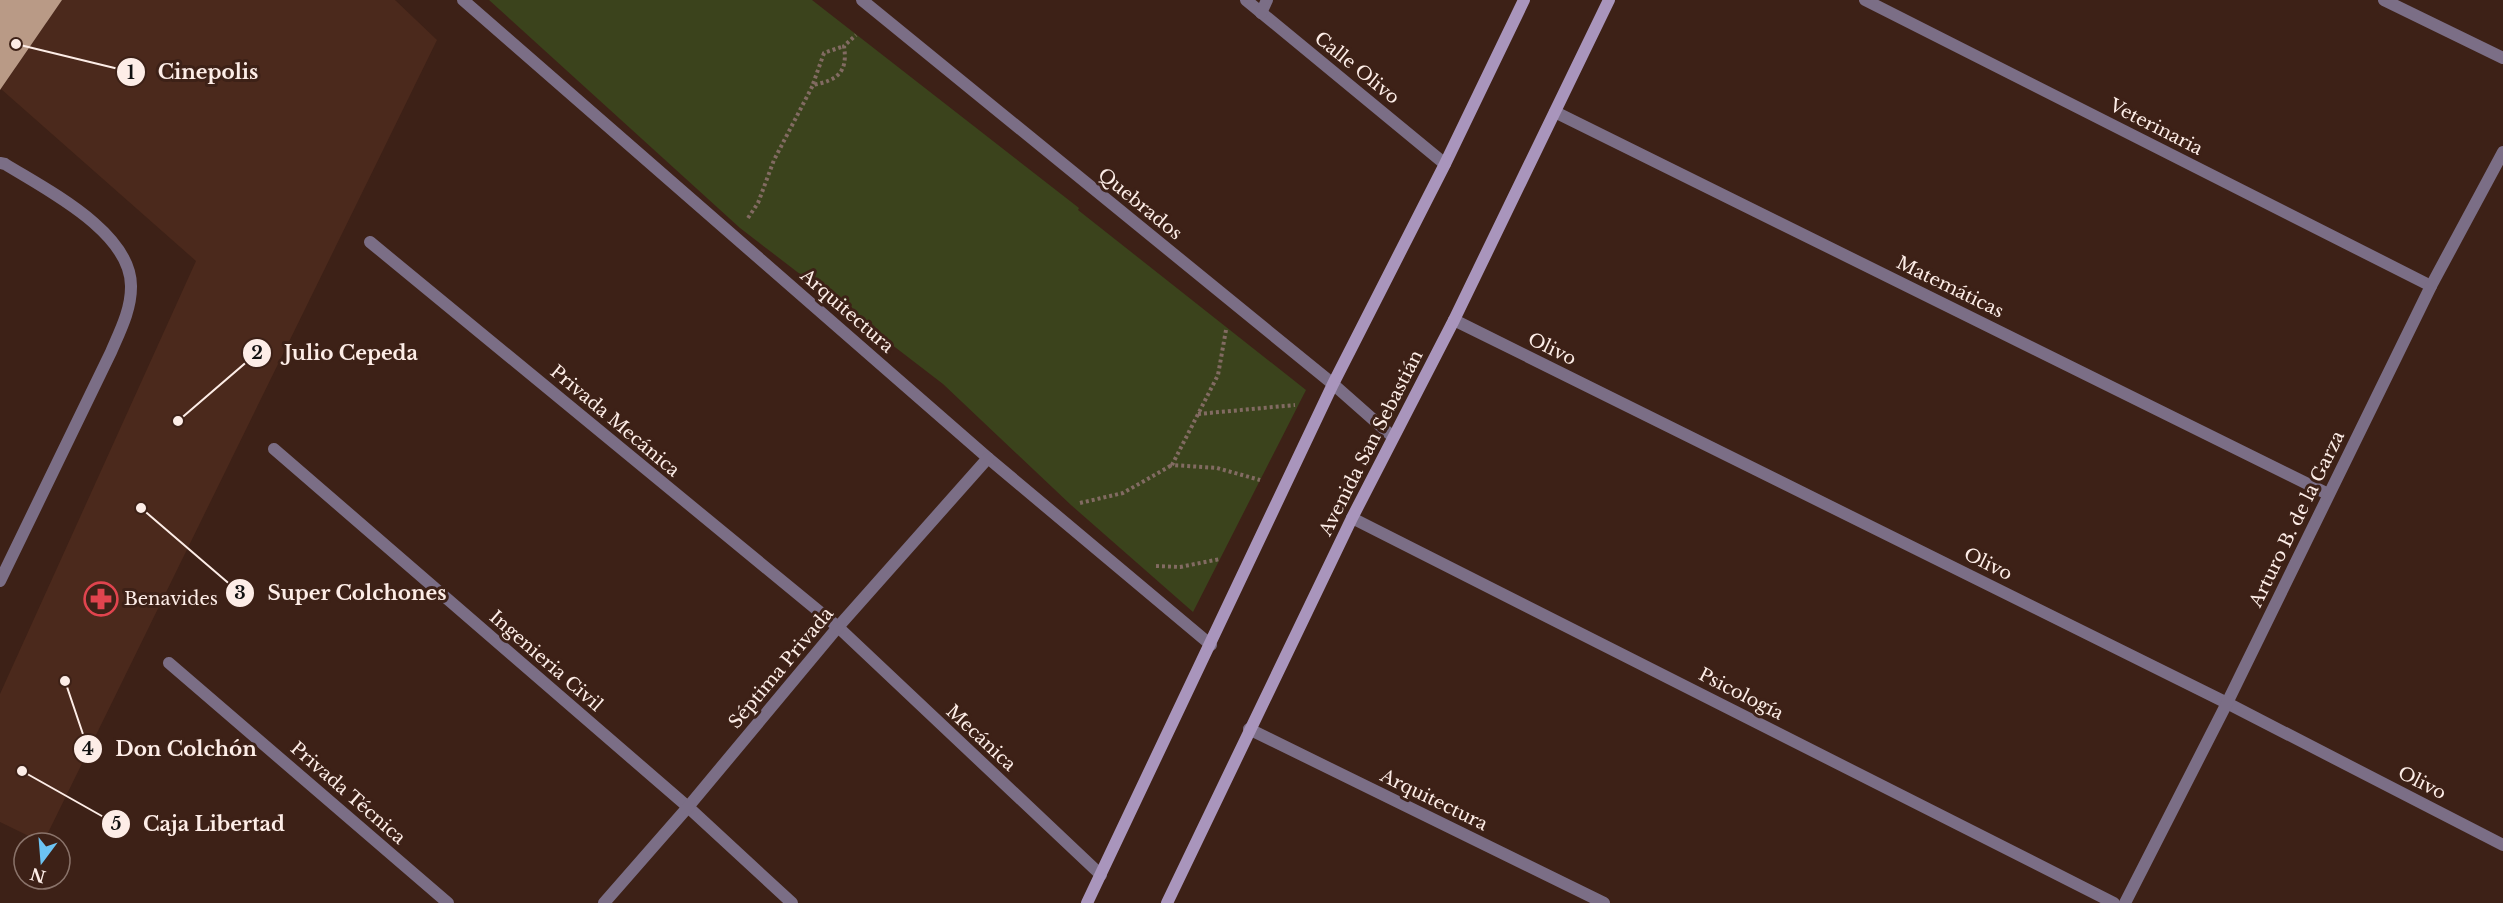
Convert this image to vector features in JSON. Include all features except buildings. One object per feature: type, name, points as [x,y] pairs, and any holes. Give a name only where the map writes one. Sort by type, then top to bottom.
[{"type":"main road","points":[[1087,903],[1333,384],[1445,164],[1524,0]]},
{"type":"main road","name":"Avenida San Sebastián","points":[[1167,903],[1352,518],[1454,320],[1609,0]]},
{"type":"street","name":"Arquitectura","points":[[463,0],[988,458],[1211,645]]},
{"type":"street","name":"Quebrados","points":[[862,0],[1333,384],[1393,437]]},
{"type":"street","name":"Calle Olivo","points":[[1246,0],[1445,164]]},
{"type":"street","points":[[1261,13],[1267,0]]},
{"type":"street","name":"Veterinaria","points":[[1865,0],[2431,286]]},
{"type":"street","points":[[2384,0],[2503,57]]},
{"type":"street","name":"Matemáticas","points":[[1555,112],[2328,494]]},
{"type":"street","name":"Arturo B. de la Garza","points":[[2125,903],[2227,703],[2431,286],[2503,152]]},
{"type":"street","points":[[0,163],[77,209],[106,236],[126,260],[131,286],[126,317],[111,352],[0,581]]},
{"type":"street","points":[[2490,177],[2503,183]]},
{"type":"street","name":"Privada Mecánica","points":[[370,242],[838,627]]},
{"type":"street","name":"Olivo","points":[[1454,320],[2227,703],[2503,845]]},
{"type":"street","name":"Ingenieria Civil","points":[[274,449],[688,807],[792,903]]},
{"type":"street","name":"Séptima Privada","points":[[604,903],[688,807],[838,627],[988,458]]},
{"type":"street","name":"Psicología","points":[[1352,518],[2114,903]]},
{"type":"street","name":"Mecánica","points":[[838,627],[1101,875]]},
{"type":"street","name":"Privada Técnica","points":[[169,663],[448,903]]},
{"type":"street","name":"Arquitectura","points":[[1249,729],[1604,903]]},
{"type":"path","points":[[746,220],[758,203],[774,160],[813,85],[824,53],[844,46],[856,35]]},
{"type":"path","points":[[813,85],[827,82],[841,73],[846,62],[844,46]]},
{"type":"path","points":[[1172,465],[1218,375],[1227,328]]},
{"type":"path","points":[[1197,414],[1299,405]]},
{"type":"path","points":[[1071,505],[1123,493],[1172,465],[1217,468],[1260,480]]},
{"type":"path","points":[[1150,566],[1180,567],[1220,559]]},
{"type":"shaded area","points":[[62,0],[395,0],[437,40],[49,831],[18,831],[0,822],[0,694],[196,261],[1,89]]},
{"type":"green space","points":[[489,0],[812,0],[1079,208],[1078,210],[1306,390],[1193,612],[1071,505],[943,384],[740,228]]},
{"type":"place","name":"Cinepolis","points":[[16,44]]},
{"type":"place","name":"Julio Cepeda","points":[[178,421]]},
{"type":"place","name":"Super Colchones","points":[[141,508]]},
{"type":"place","name":"Benavides","points":[[101,599]]},
{"type":"place","name":"Don Colchón","points":[[65,681]]},
{"type":"place","name":"Caja Libertad","points":[[22,771]]}]
